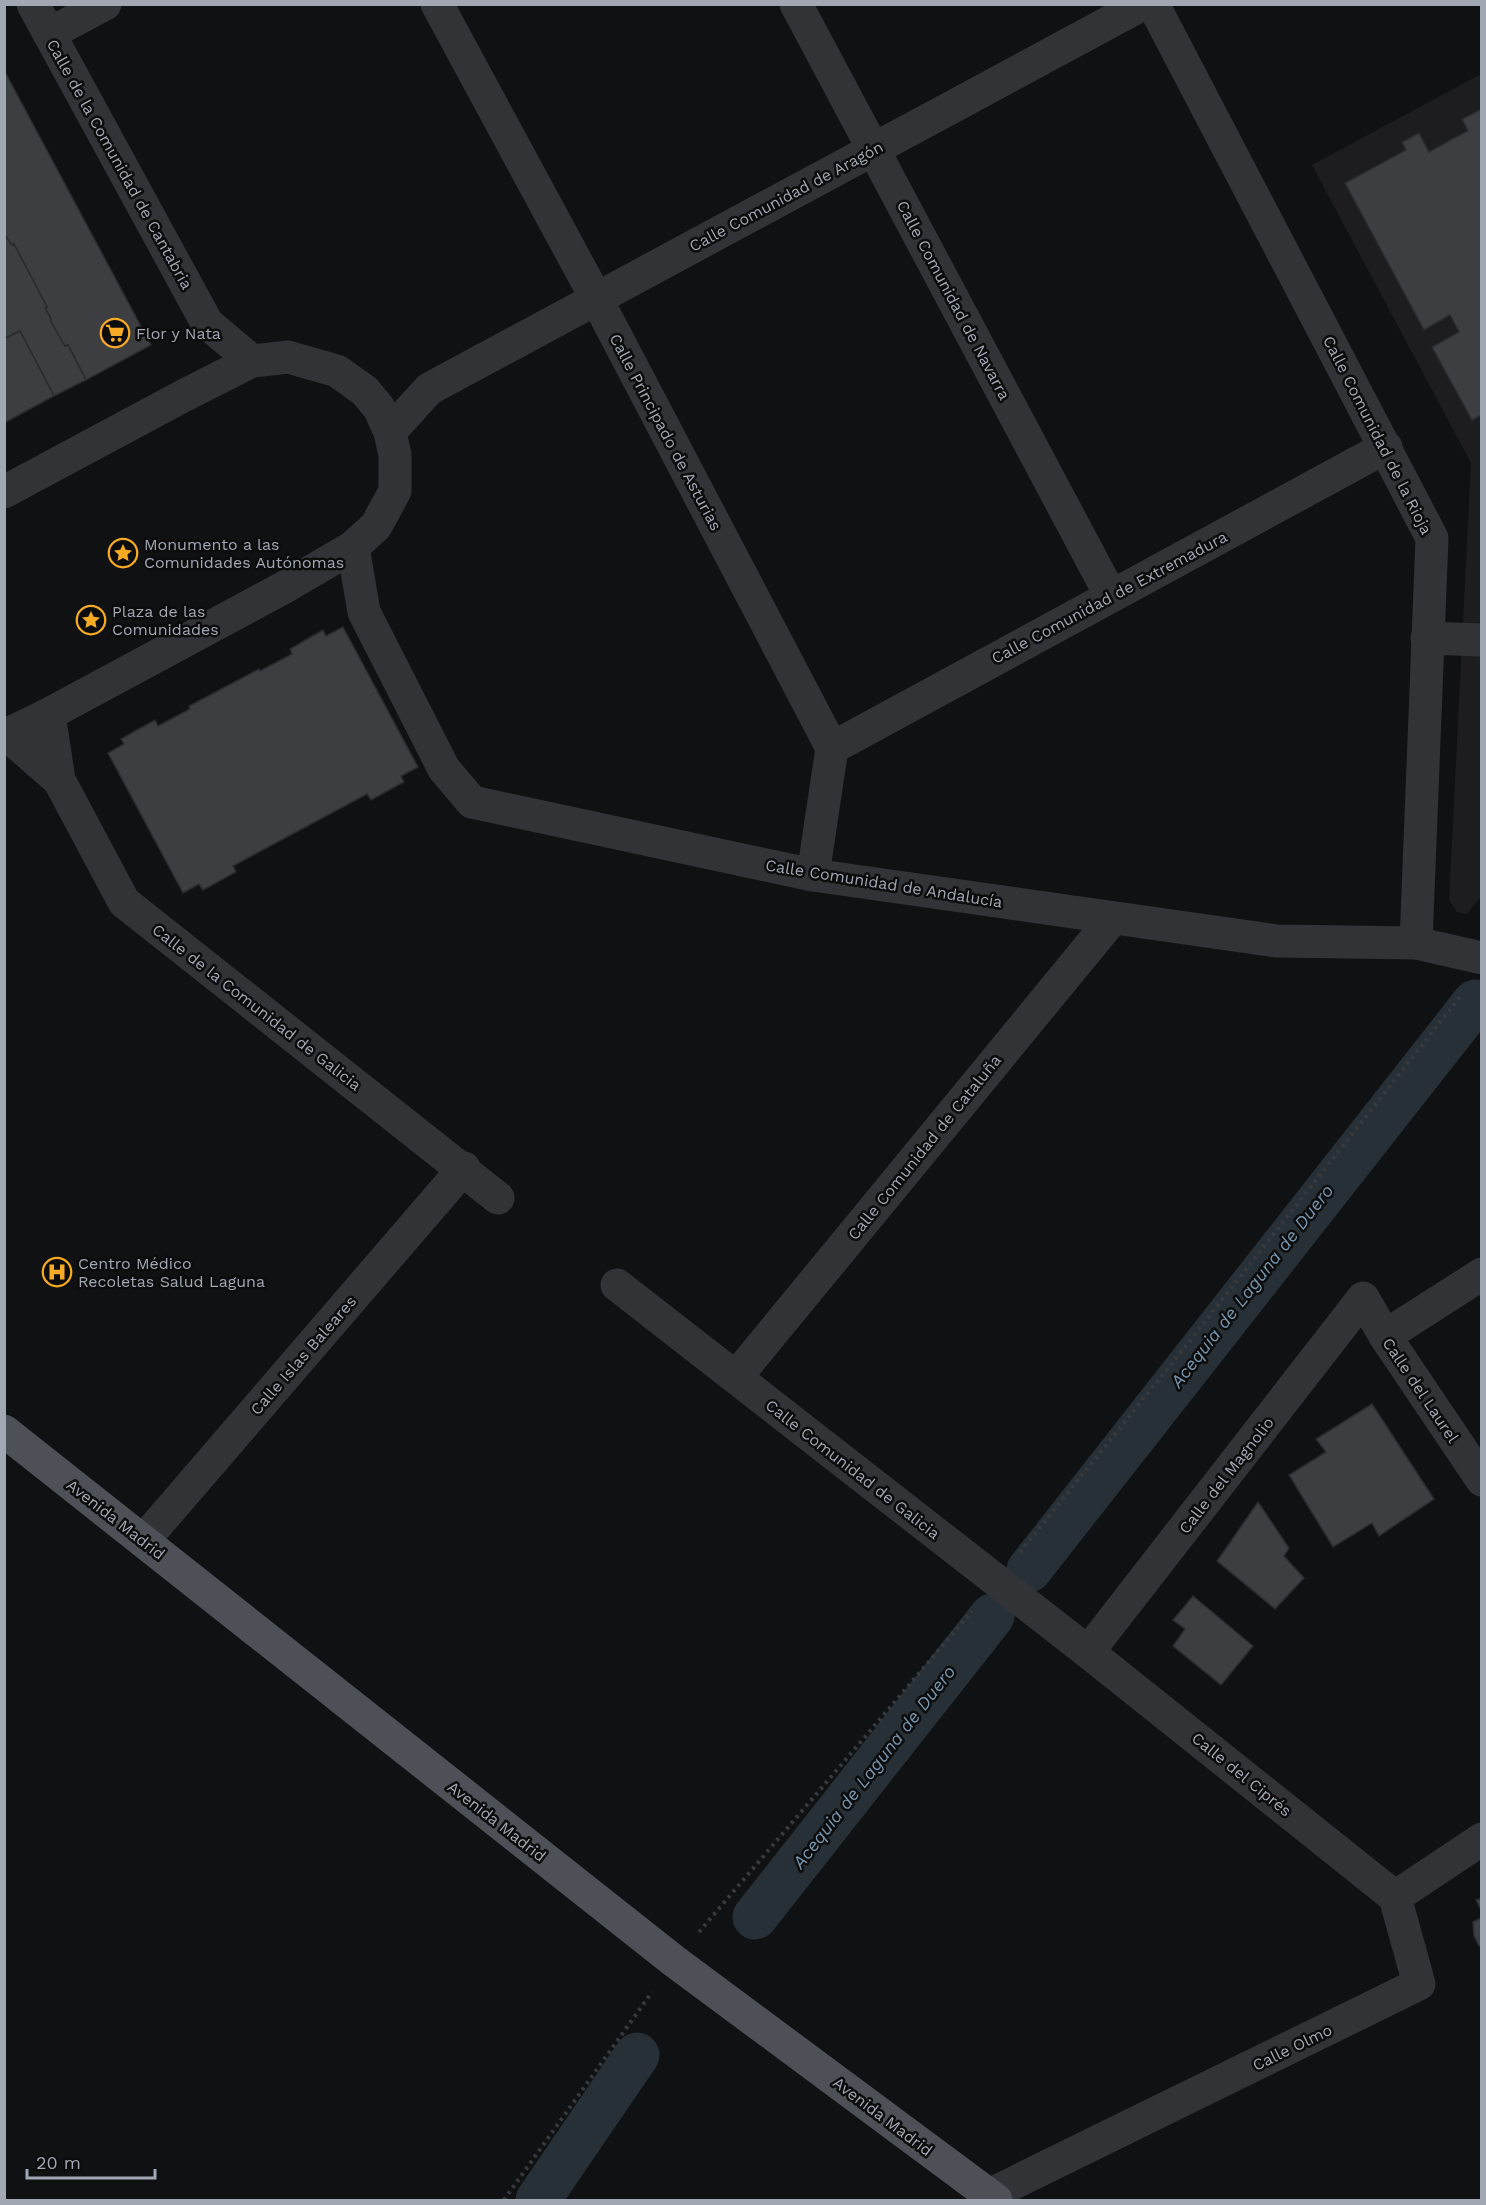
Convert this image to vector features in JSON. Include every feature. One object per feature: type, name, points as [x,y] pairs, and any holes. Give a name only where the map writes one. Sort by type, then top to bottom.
[{"type":"main road","name":"Avenida Madrid","points":[[4,1431],[674,1961],[993,2198]]},
{"type":"street","name":"Calle de la Comunidad de Cantabria","points":[[33,4],[207,323],[252,361]]},
{"type":"street","points":[[49,34],[105,4]]},
{"type":"street","name":"Calle Principado de Asturias","points":[[437,4],[596,298],[832,747]]},
{"type":"street","name":"Calle Comunidad de Navarra","points":[[796,4],[1111,596]]},
{"type":"street","name":"Calle Comunidad de Aragón","points":[[390,432],[429,389],[1143,4]]},
{"type":"street","name":"Calle Comunidad de la Rioja","points":[[1153,4],[1432,538],[1416,943]]},
{"type":"street","name":"Calle de la Comunidad de Cantabria","points":[[207,323],[214,379]]},
{"type":"street","points":[[4,492],[214,379],[252,361],[288,357],[337,371],[365,391],[379,408],[390,432],[395,455],[395,491],[376,526],[354,547],[320,568],[6,736]]},
{"type":"street","name":"Calle Comunidad de Aragón","points":[[365,391],[429,389]]},
{"type":"street","name":"Calle Comunidad de Extremadura","points":[[832,747],[1386,447]]},
{"type":"street","name":"Calle Comunidad de Andalucía","points":[[354,547],[364,612]]},
{"type":"street","name":"Calle Comunidad de Andalucía","points":[[320,568],[364,612],[444,769],[472,802],[813,875],[1276,941],[1416,943],[1482,958]]},
{"type":"street","points":[[1428,638],[1482,640]]},
{"type":"street","name":"Calle de la Comunidad de Galicia","points":[[50,714],[59,780],[123,902],[464,1168],[498,1198]]},
{"type":"street","name":"Calle de la Comunidad de Galicia","points":[[6,736],[59,780]]},
{"type":"street","points":[[813,875],[832,747]]},
{"type":"street","name":"Calle Comunidad de Cataluña","points":[[736,1377],[1113,918]]},
{"type":"street","name":"Calle Islas Baleares","points":[[143,1541],[464,1168]]},
{"type":"street","points":[[1385,1336],[1482,1274]]},
{"type":"street","name":"Calle Comunidad de Galicia","points":[[617,1285],[1088,1652]]},
{"type":"street","name":"Calle del Laurel","points":[[1363,1298],[1385,1336],[1482,1480]]},
{"type":"street","name":"Calle del Magnolio","points":[[1088,1652],[1363,1298]]},
{"type":"street","name":"Calle del Ciprés","points":[[1088,1652],[1395,1897]]},
{"type":"street","points":[[1395,1897],[1482,1839]]},
{"type":"street","name":"Calle Olmo","points":[[993,2198],[1419,1984],[1395,1897]]},
{"type":"shaded area","points":[[1481,74],[1482,895],[1467,914],[1457,912],[1449,900],[1471,463],[1312,165]]},
{"type":"building","points":[[4,70],[151,345],[86,380],[68,345],[65,346],[50,320],[45,308],[47,307],[14,244],[12,245],[4,234]]},
{"type":"building","points":[[1482,109],[1482,415],[1472,420],[1432,347],[1459,332],[1450,315],[1424,330],[1345,183],[1406,150],[1402,142],[1419,133],[1429,152],[1468,131],[1462,119]]},
{"type":"building","points":[[4,234],[12,245],[14,244],[47,307],[45,308],[50,320],[65,346],[68,345],[86,380],[54,396],[20,331],[4,339]]},
{"type":"building","points":[[20,331],[54,396],[4,423],[4,339]]},
{"type":"building","points":[[343,627],[418,767],[401,776],[404,782],[371,800],[367,794],[233,866],[236,872],[203,890],[199,884],[183,893],[108,753],[124,744],[121,739],[155,720],[158,726],[190,709],[189,706],[292,654],[290,649],[323,630],[326,636]]},
{"type":"building","points":[[1372,1404],[1434,1499],[1379,1536],[1372,1523],[1333,1547],[1289,1475],[1326,1452],[1316,1439]]},
{"type":"building","points":[[1258,1502],[1289,1548],[1284,1556],[1304,1578],[1275,1609],[1217,1561]]},
{"type":"building","points":[[1193,1596],[1253,1646],[1221,1685],[1173,1646],[1185,1629],[1173,1620]]},
{"type":"building","points":[[1482,1898],[1482,1912],[1476,1900]]},
{"type":"building","points":[[1482,1917],[1482,1947],[1479,1946],[1474,1936],[1473,1922]]},
{"type":"waterway","name":"Acequia de Laguna de Duero","points":[[1029,1570],[1475,1002]]},
{"type":"waterway","name":"Acequia de Laguna de Duero","points":[[755,1917],[992,1616]]},
{"type":"waterway","name":"Acequia de Laguna de Duero","points":[[538,2200],[637,2055]]},
{"type":"place","name":"Flor y Nata","points":[[115,333]]},
{"type":"place","name":"Monumento a las Comunidades Autónomas","points":[[123,553]]},
{"type":"place","name":"Plaza de las Comunidades","points":[[91,620]]},
{"type":"place","name":"Centro Médico Recoletas Salud Laguna","points":[[57,1272]]}]
